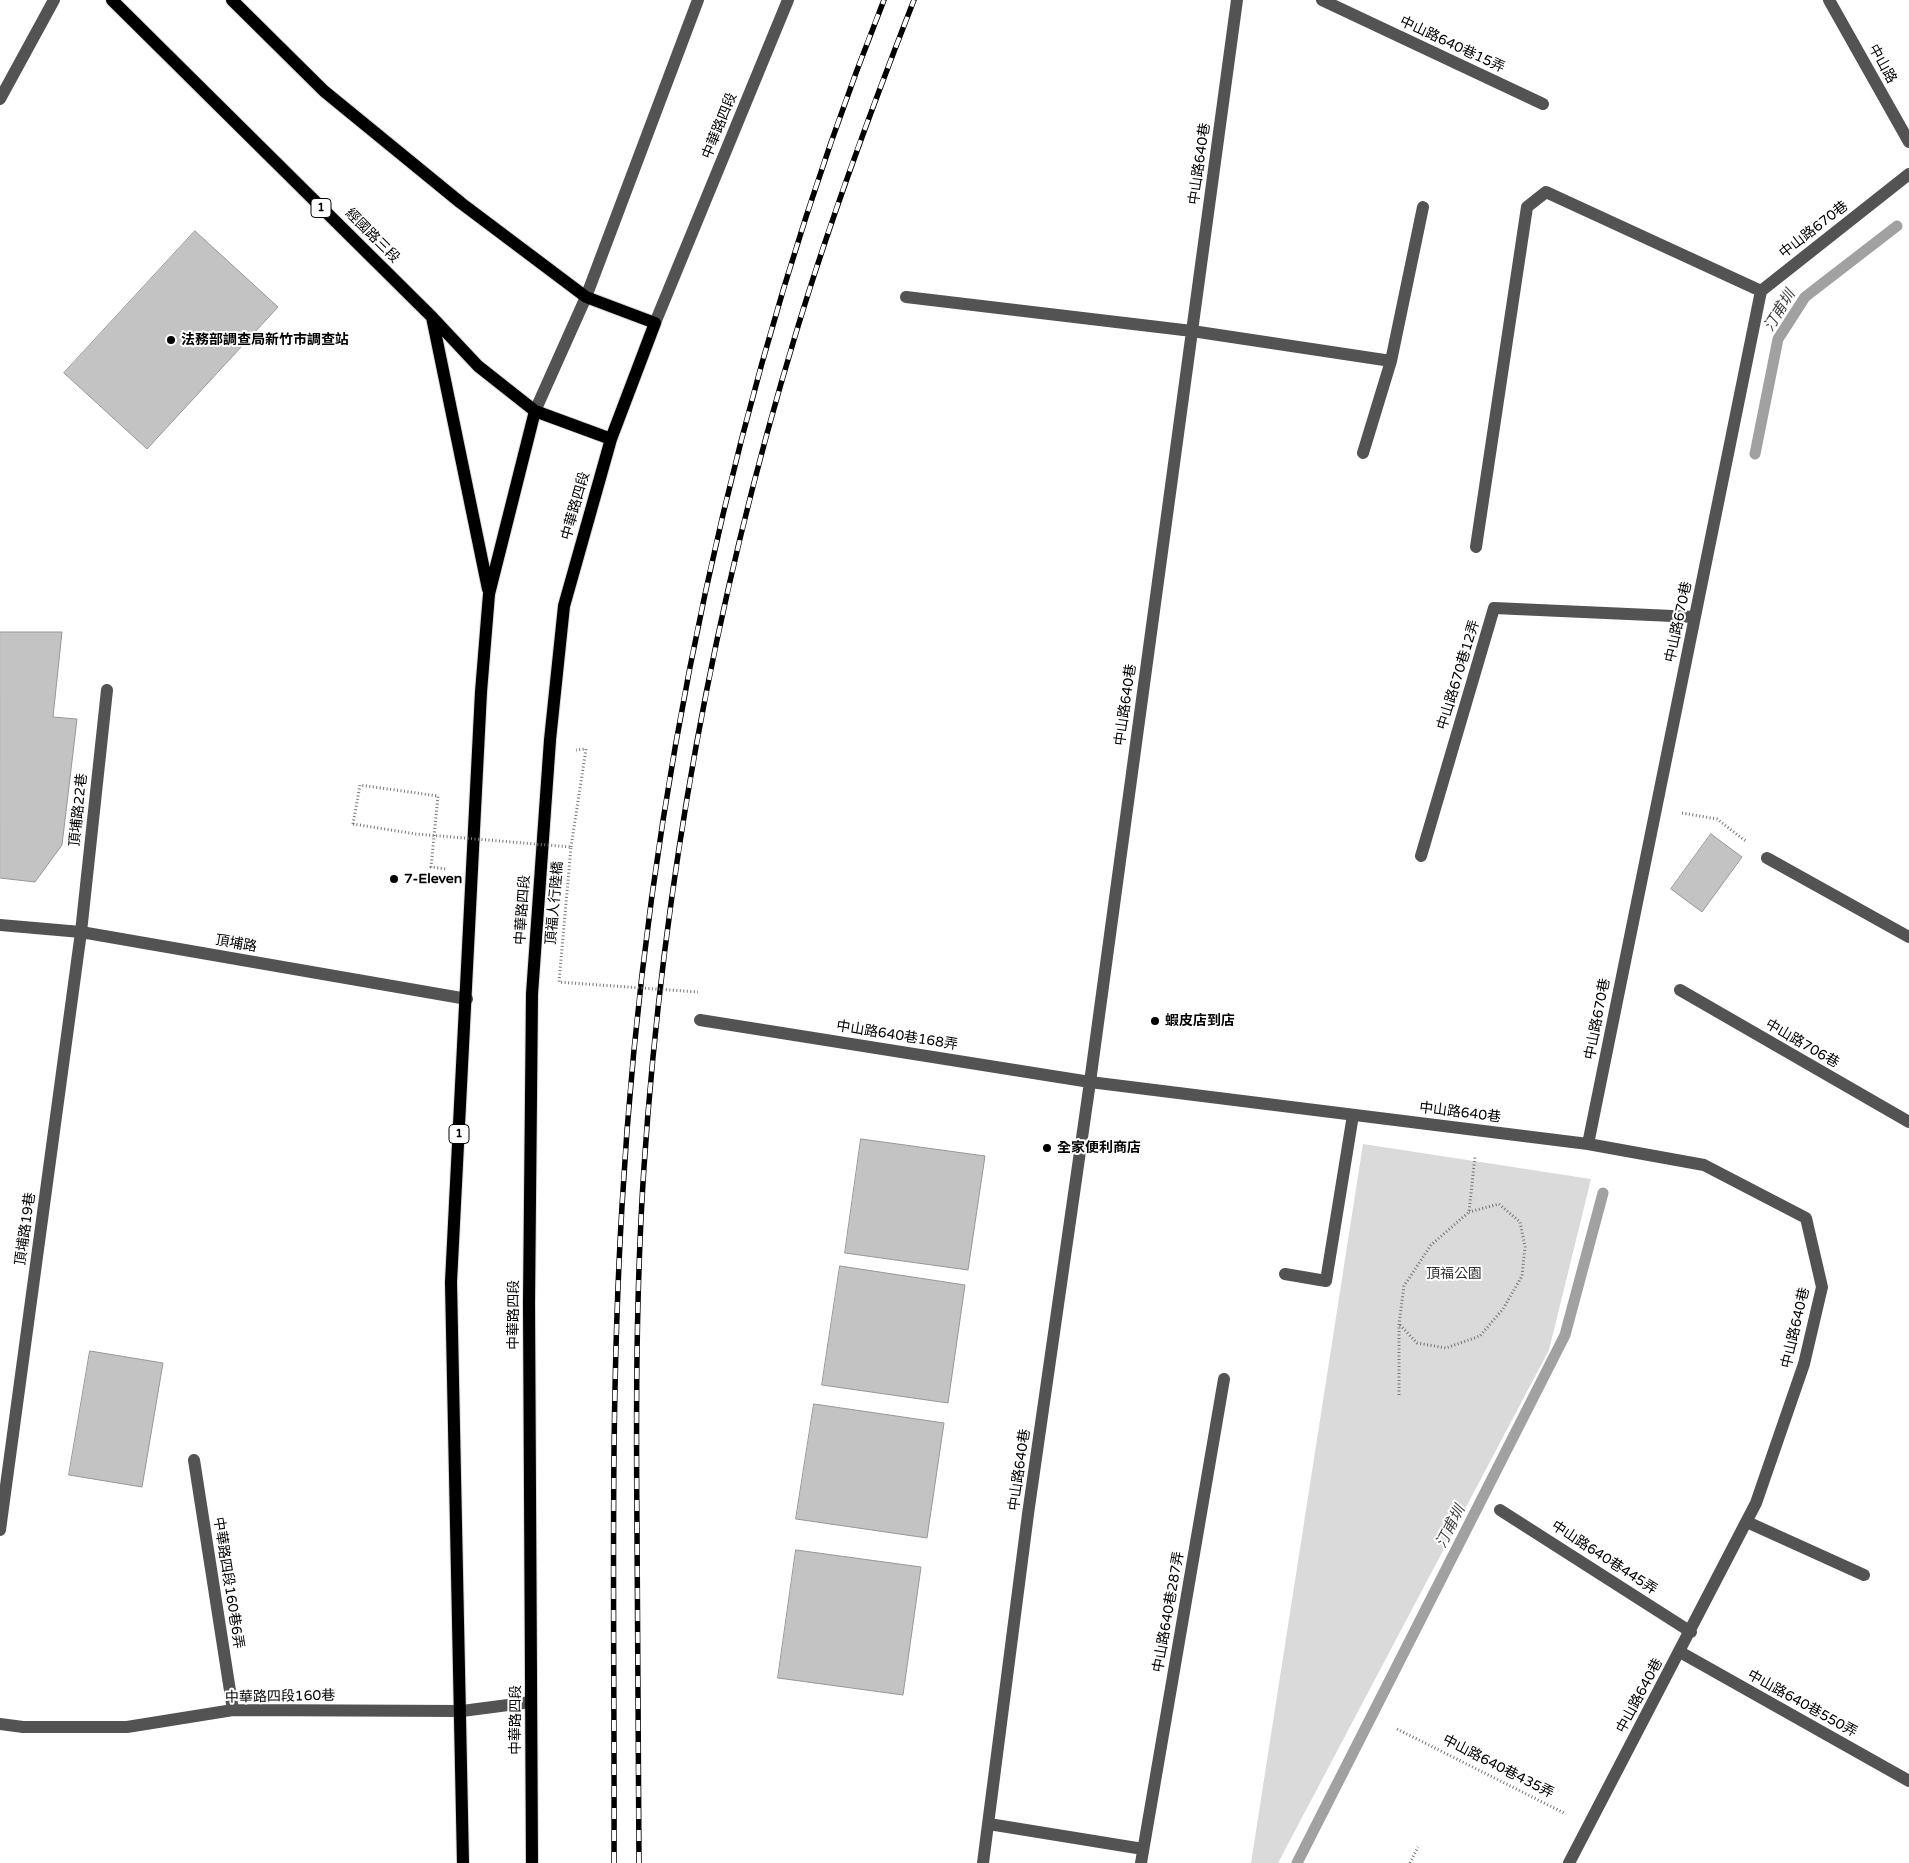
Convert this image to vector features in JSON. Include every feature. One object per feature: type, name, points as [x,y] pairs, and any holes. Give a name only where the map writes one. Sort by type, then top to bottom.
[{"type":"main road","name":"經國路三段","points":[[112,0],[478,366],[534,411],[611,439]]},
{"type":"main road","points":[[232,0],[324,91],[461,204],[586,297],[656,323]]},
{"type":"main road","points":[[432,318],[489,594]]},
{"type":"main road","name":"中華路四段","points":[[532,1863],[529,1303],[532,994],[550,740],[564,606],[611,439],[656,323]]},
{"type":"main road","name":"1","points":[[463,1863],[462,1711],[451,1282],[482,692],[489,594],[534,411]]},
{"type":"street","points":[[0,99],[54,0]]},
{"type":"street","points":[[534,411],[586,297],[698,0]]},
{"type":"street","name":"中華路四段","points":[[656,323],[788,0]]},
{"type":"street","name":"中山路640巷","points":[[983,1863],[1028,1514],[1090,1082],[1238,0]]},
{"type":"street","name":"中山路640巷15弄","points":[[1322,0],[1543,104]]},
{"type":"street","name":"中山路","points":[[1829,0],[1909,142]]},
{"type":"street","name":"中山路670巷","points":[[1588,1144],[1761,291],[1909,174]]},
{"type":"street","points":[[1476,547],[1527,207],[1546,192],[1761,291]]},
{"type":"street","points":[[1363,453],[1391,361],[1423,207]]},
{"type":"street","points":[[906,297],[1192,331],[1391,361]]},
{"type":"street","name":"中山路670巷12弄","points":[[1420,856],[1494,608],[1695,617]]},
{"type":"street","name":"頂埔路22巷","points":[[81,932],[107,690]]},
{"type":"street","points":[[1767,858],[1909,937]]},
{"type":"street","name":"頂埔路","points":[[0,924],[81,932],[467,999]]},
{"type":"street","name":"頂埔路19巷","points":[[0,1530],[81,932]]},
{"type":"street","name":"中山路706巷","points":[[1680,990],[1909,1122]]},
{"type":"street","name":"中山路640巷168弄","points":[[700,1020],[1090,1082]]},
{"type":"street","name":"中山路640巷","points":[[1090,1082],[1588,1144],[1704,1165],[1806,1218],[1822,1287],[1804,1364],[1756,1503],[1691,1632],[1569,1863]]},
{"type":"street","points":[[1285,1274],[1326,1281],[1353,1115]]},
{"type":"street","name":"中山路640巷287弄","points":[[1141,1863],[1224,1379]]},
{"type":"street","name":"中華路四段160巷6弄","points":[[194,1460],[233,1710]]},
{"type":"street","name":"中山路640巷445弄","points":[[1500,1510],[1691,1632]]},
{"type":"street","points":[[1747,1522],[1864,1576]]},
{"type":"street","name":"中山路640巷550弄","points":[[1680,1652],[1909,1781]]},
{"type":"street","name":"中華路四段160巷","points":[[0,1724],[23,1727],[127,1727],[233,1710],[462,1711],[531,1702]]},
{"type":"street","points":[[988,1824],[1143,1849]]},
{"type":"path","name":"頂福人行陸橋","points":[[473,871],[431,867],[438,796],[360,785],[353,824],[416,834],[571,847],[559,982],[698,992]]},
{"type":"path","points":[[1656,809],[1717,819],[1767,858]]},
{"type":"path","points":[[1469,1212],[1478,1130]]},
{"type":"path","points":[[1399,1324],[1417,1343],[1446,1348],[1480,1336],[1503,1309],[1522,1276],[1525,1247],[1520,1222],[1499,1204],[1469,1212],[1432,1245],[1404,1286],[1399,1324],[1399,1394]]},
{"type":"path","name":"中山路640巷435弄","points":[[1397,1729],[1589,1825]]},
{"type":"path","points":[[1410,1863],[1418,1847]]},
{"type":"green space","name":"頂福公園","points":[[1363,1144],[1591,1179],[1549,1350],[1278,1863],[1251,1863]]},
{"type":"building","name":"法務部調查局新竹市調查站","points":[[195,231],[278,307],[147,449],[64,373]]},
{"type":"building","points":[[0,632],[62,632],[53,717],[77,719],[62,845],[35,882],[0,878]]},
{"type":"building","points":[[1711,834],[1742,857],[1702,912],[1671,889]]},
{"type":"building","points":[[861,1139],[985,1156],[968,1270],[845,1253]]},
{"type":"building","points":[[840,1266],[965,1285],[948,1403],[822,1385]]},
{"type":"building","points":[[90,1351],[163,1363],[142,1487],[69,1475]]},
{"type":"building","points":[[814,1404],[944,1423],[927,1538],[796,1519]]},
{"type":"building","points":[[796,1550],[921,1567],[903,1695],[778,1678]]},
{"type":"waterway","name":"汀甫圳","points":[[1755,454],[1778,339],[1805,297],[1897,226]]},
{"type":"waterway","name":"汀甫圳","points":[[1297,1863],[1565,1335],[1603,1193]]},
{"type":"railway","points":[[614,1863],[614,1452],[618,1288],[622,1206],[634,1053],[652,899],[675,746],[705,592],[741,441],[783,291],[831,144],[884,0]]},
{"type":"railway","points":[[639,1863],[637,1438],[639,1257],[653,1061],[664,956],[679,850],[696,745],[717,641],[740,538],[767,435],[796,333],[837,207],[914,0]]},
{"type":"place","name":"法務部調查局新竹市調查站","points":[[171,340]]},
{"type":"place","name":"7-Eleven","points":[[394,879]]},
{"type":"place","name":"蝦皮店到店","points":[[1155,1021]]},
{"type":"place","name":"全家便利商店","points":[[1047,1148]]}]
